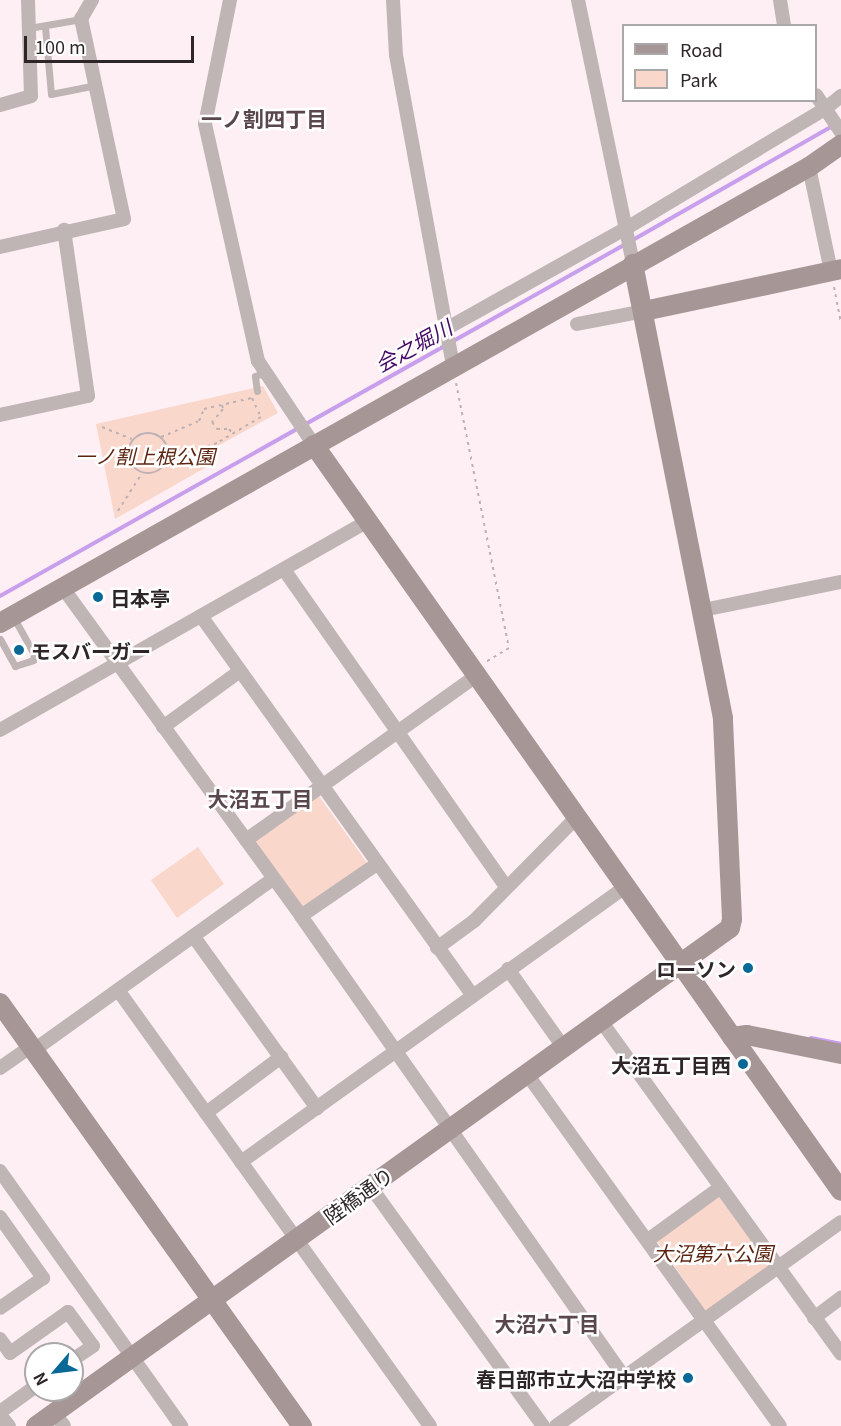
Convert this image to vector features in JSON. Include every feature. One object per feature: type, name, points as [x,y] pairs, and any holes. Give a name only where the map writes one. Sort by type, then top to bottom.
[{"type":"street","points":[[0,105],[31,96],[28,0]]},
{"type":"street","points":[[0,247],[64,230],[124,219],[81,19],[92,0]]},
{"type":"street","points":[[230,0],[205,124],[258,361],[368,521],[841,1191]]},
{"type":"street","points":[[393,0],[396,55],[444,330],[451,357]]},
{"type":"street","points":[[578,0],[631,255]]},
{"type":"street","points":[[780,0],[784,24]]},
{"type":"street","points":[[444,330],[625,229],[826,111],[841,96]]},
{"type":"street","points":[[15,618],[451,357],[631,255],[809,167],[840,135],[817,97]]},
{"type":"street","points":[[577,324],[836,270],[809,167]]},
{"type":"street","points":[[0,415],[88,396],[64,230]]},
{"type":"street","name":"陸橋通り","points":[[36,1426],[59,1419],[131,1357],[682,966],[724,934],[732,919],[723,718],[644,311],[631,255]]},
{"type":"street","points":[[0,730],[285,571],[368,521]]},
{"type":"street","points":[[285,571],[506,887]]},
{"type":"street","points":[[703,610],[841,582]]},
{"type":"street","points":[[63,588],[301,916],[624,1377]]},
{"type":"street","points":[[201,616],[436,948],[473,996]]},
{"type":"street","points":[[163,726],[240,672]]},
{"type":"street","points":[[246,840],[475,673]]},
{"type":"street","points":[[436,948],[474,921],[577,817]]},
{"type":"street","points":[[301,916],[377,864]]},
{"type":"street","points":[[0,1068],[118,990],[273,879]]},
{"type":"street","points":[[241,1162],[626,886]]},
{"type":"street","points":[[194,937],[317,1108]]},
{"type":"street","points":[[508,969],[564,1048]]},
{"type":"street","points":[[118,990],[430,1426]]},
{"type":"street","points":[[0,1002],[302,1426]]},
{"type":"street","points":[[602,1021],[841,1354]]},
{"type":"street","points":[[732,1037],[747,1035],[841,1054]]},
{"type":"street","points":[[206,1113],[281,1057]]},
{"type":"street","points":[[527,1074],[780,1426]]},
{"type":"street","points":[[0,1171],[181,1426]]},
{"type":"street","points":[[370,1186],[543,1426]]},
{"type":"street","points":[[648,1240],[721,1187]]},
{"type":"street","points":[[0,1217],[43,1278],[1,1306]]},
{"type":"street","points":[[556,1426],[841,1222]]},
{"type":"street","points":[[814,1318],[841,1298]]},
{"type":"street","points":[[26,1342],[68,1312],[93,1346],[84,1352]]},
{"type":"street","points":[[0,1339],[10,1353],[24,1343]]},
{"type":"street","points":[[9,1426],[0,1413],[24,1395]]},
{"type":"lane","points":[[29,28],[81,19]]},
{"type":"lane","points":[[45,27],[51,94],[96,85]]},
{"type":"lane","points":[[257,391],[255,376],[266,372]]},
{"type":"lane","points":[[0,639],[15,666],[33,660],[34,654],[15,618]]},
{"type":"path","points":[[836,270],[841,322]]},
{"type":"path","points":[[451,357],[509,648],[475,673]]},
{"type":"path","points":[[132,440],[129,460],[142,472],[156,471],[166,461],[233,434],[261,417],[252,398],[204,409],[199,421],[161,438]]},
{"type":"path","points":[[222,405],[224,409],[212,422],[217,429],[229,429],[233,434]]},
{"type":"path","points":[[102,426],[132,440]]},
{"type":"path","points":[[132,440],[147,432],[161,438],[167,447],[166,461]]},
{"type":"path","points":[[118,511],[142,472]]},
{"type":"green space","name":"一ノ割上根公園","points":[[263,386],[278,413],[212,449],[217,461],[115,519],[96,424]]},
{"type":"green space","points":[[319,796],[367,863],[302,911],[254,842]]},
{"type":"green space","points":[[198,847],[224,884],[177,918],[151,880]]},
{"type":"green space","name":"大沼第六公園","points":[[720,1194],[772,1267],[707,1313],[657,1241]]},
{"type":"waterway","name":"会之堀川","points":[[631,241],[833,126]]},
{"type":"waterway","name":"会之堀川","points":[[0,596],[624,245]]},
{"type":"waterway","points":[[811,1038],[841,1044]]},
{"type":"place","name":"日本亭","points":[[98,597]]},
{"type":"place","name":"モスバーガー","points":[[19,650]]},
{"type":"place","name":"ローソン","points":[[748,968]]},
{"type":"place","name":"大沼五丁目西","points":[[743,1064]]},
{"type":"place","name":"春日部市立大沼中学校","points":[[688,1378]]},
{"type":"district","name":"一ノ割四丁目","points":[[264,118]]},
{"type":"district","name":"大沼五丁目","points":[[260,798]]},
{"type":"district","name":"大沼六丁目","points":[[547,1323]]}]
